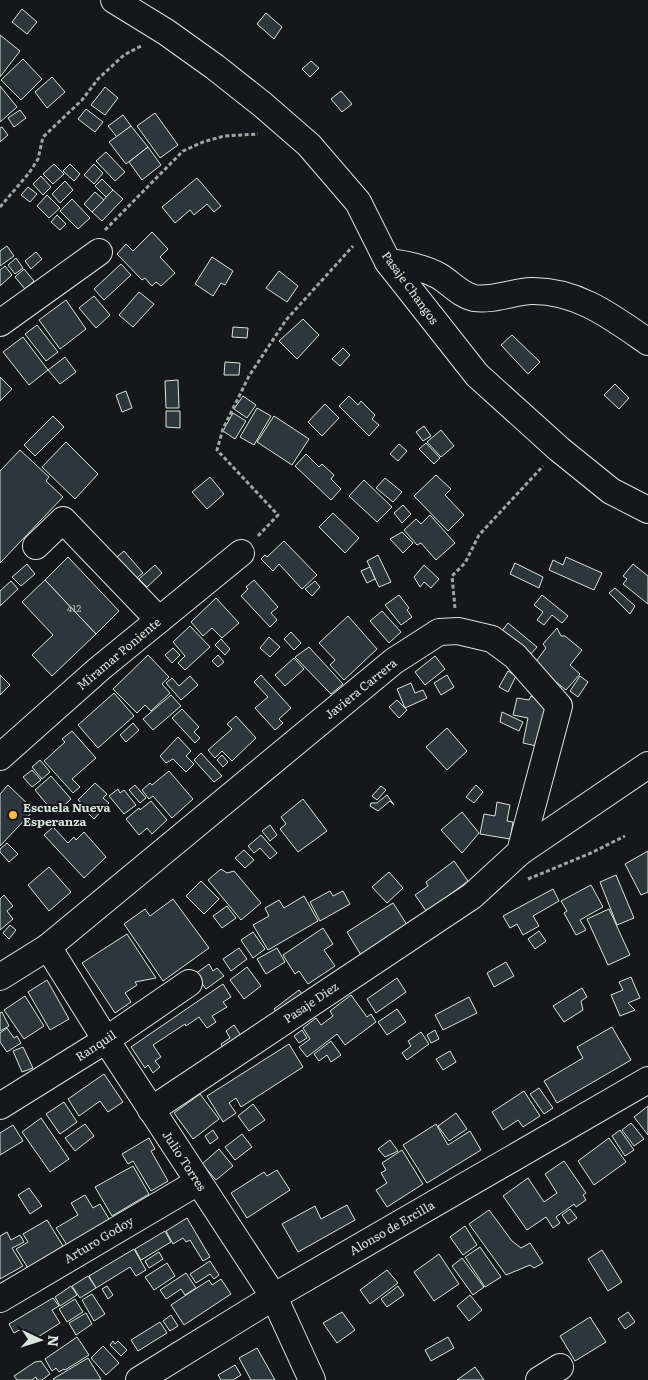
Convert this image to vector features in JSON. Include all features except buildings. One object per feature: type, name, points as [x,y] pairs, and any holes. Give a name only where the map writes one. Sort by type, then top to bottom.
[{"type":"street","name":"Pasaje Changos","points":[[114,0],[166,32],[215,67],[309,145],[358,202],[388,262],[477,375],[559,449],[612,491],[648,510]]},
{"type":"street","points":[[0,323],[99,252]]},
{"type":"street","points":[[388,262],[407,264],[426,270],[440,276],[459,292],[475,298],[531,291],[550,292],[568,296],[600,309],[648,342]]},
{"type":"street","points":[[36,546],[63,520],[158,620]]},
{"type":"street","name":"Miramar Poniente","points":[[0,758],[99,669],[241,553]]},
{"type":"street","name":"Javiera Carrera","points":[[0,978],[48,947],[394,660],[438,632],[458,631],[492,639],[515,656],[559,706],[520,852]]},
{"type":"street","points":[[520,852],[648,765]]},
{"type":"street","name":"Pasaje Diez","points":[[151,1110],[472,896],[520,852]]},
{"type":"street","name":"Julio Torres","points":[[48,947],[151,1110],[274,1297],[312,1380]]},
{"type":"street","name":"Ranquil","points":[[0,1106],[106,1040],[189,983]]},
{"type":"street","name":"Alonso de Ercilla","points":[[139,1380],[274,1297],[648,1080]]},
{"type":"street","name":"Arturo Godoy","points":[[0,1299],[198,1182]]},
{"type":"path","points":[[0,208],[38,159],[43,137],[82,100],[98,79],[124,55],[166,32]]},
{"type":"path","points":[[99,252],[105,231],[183,151],[203,142],[224,136],[260,134]]},
{"type":"path","points":[[241,553],[278,515],[217,450],[223,429],[249,376],[286,320],[359,240]]},
{"type":"path","points":[[458,631],[452,576],[465,562],[479,535],[559,449]]},
{"type":"path","points":[[519,882],[538,876],[591,853],[625,836]]},
{"type":"place","name":"Escuela Nueva Esperanza","points":[[13,815]]}]
